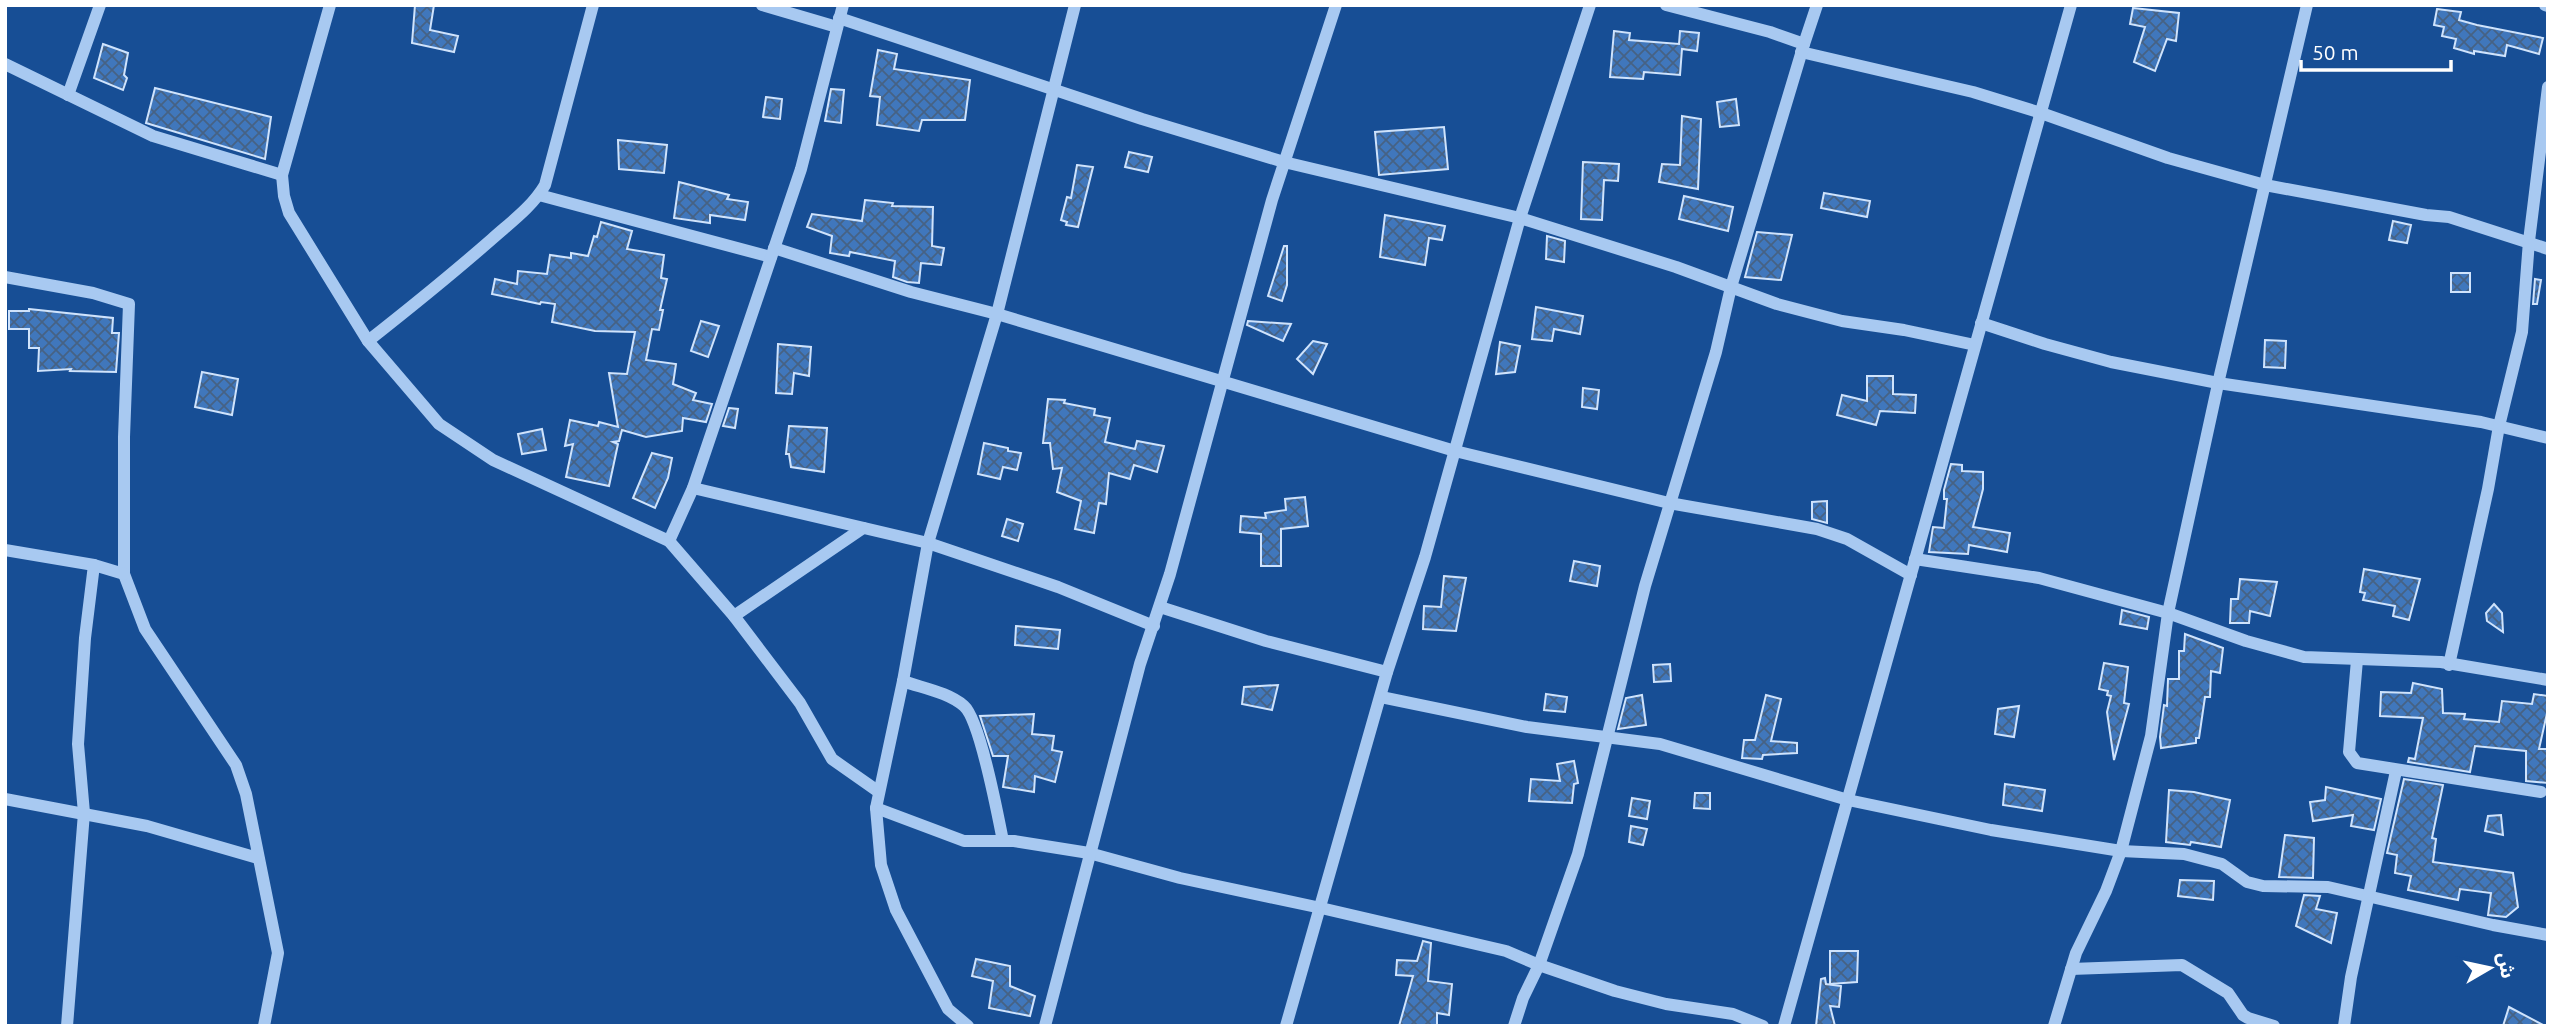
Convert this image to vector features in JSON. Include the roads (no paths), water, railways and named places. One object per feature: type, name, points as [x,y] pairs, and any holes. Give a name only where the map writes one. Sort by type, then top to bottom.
[{"type":"street","points":[[68,95],[100,5]]},
{"type":"street","points":[[330,5],[282,175],[284,197],[289,212],[368,341],[439,424],[493,460],[669,541],[734,616],[800,703],[832,760],[879,792]]},
{"type":"street","points":[[368,341],[442,283],[539,195],[545,185],[593,5]]},
{"type":"street","points":[[762,5],[840,17],[1054,90],[1284,162],[1520,218],[1676,267],[1777,304],[1842,321],[1904,330],[1975,345]]},
{"type":"street","points":[[968,1026],[948,1009],[896,910],[881,865],[876,808],[928,543],[998,314],[1075,5]]},
{"type":"street","points":[[1045,1026],[1140,664],[1160,607],[1284,162],[1336,5]]},
{"type":"street","points":[[1286,1026],[1387,672],[1455,451],[1520,218],[1590,5]]},
{"type":"street","points":[[1667,5],[1770,32],[1802,48],[1973,92],[2168,158],[2265,185],[2426,215],[2449,216],[2548,249]]},
{"type":"street","points":[[1514,1026],[1523,998],[1539,965],[1578,854],[1645,586],[1716,352],[1731,287],[1817,5]]},
{"type":"street","points":[[1784,1026],[2071,5]]},
{"type":"street","points":[[2054,1026],[2071,969],[2122,851],[2151,736],[2168,613],[2218,383],[2308,5]]},
{"type":"street","points":[[669,541],[693,488],[801,169],[840,17]]},
{"type":"street","points":[[5,64],[153,136],[282,175]]},
{"type":"street","points":[[2449,665],[2488,489],[2499,426],[2522,332],[2529,241],[2548,87]]},
{"type":"street","points":[[539,195],[772,253],[998,314],[1455,451],[1670,503],[1817,529],[1847,539],[1911,575]]},
{"type":"street","points":[[5,277],[93,293],[129,304],[124,437],[124,574],[145,629],[236,765],[246,794],[278,953],[264,1026]]},
{"type":"street","points":[[1981,323],[2111,362],[2218,383],[2499,426],[2548,438]]},
{"type":"street","points":[[693,488],[928,543],[1058,587],[1154,626]]},
{"type":"street","points":[[734,616],[863,528]]},
{"type":"street","points":[[5,551],[94,565],[124,574]]},
{"type":"street","points":[[1915,559],[2039,578],[2168,613],[2246,642],[2304,657],[2441,662],[2548,680]]},
{"type":"street","points":[[67,1026],[84,814],[78,744],[85,638],[94,565]]},
{"type":"street","points":[[1160,607],[1266,641],[1387,672]]},
{"type":"street","points":[[2357,660],[2349,752],[2357,763],[2541,792]]},
{"type":"street","points":[[903,681],[950,697],[965,707],[987,764],[1003,841]]},
{"type":"street","points":[[1381,696],[1527,727],[1687,750],[1848,800],[1991,830],[2122,851],[2184,854],[2222,864],[2247,882],[2263,886],[2328,887],[2548,935]]},
{"type":"street","points":[[2345,1025],[2351,976],[2396,771]]},
{"type":"street","points":[[5,799],[147,826],[258,858]]},
{"type":"street","points":[[876,808],[964,841],[1003,841],[1090,853],[1180,878],[1506,951],[1539,965],[1653,1002],[1733,1014],[1763,1026]]},
{"type":"street","points":[[2071,969],[2182,965],[2228,993],[2243,1015],[2274,1026]]}]
